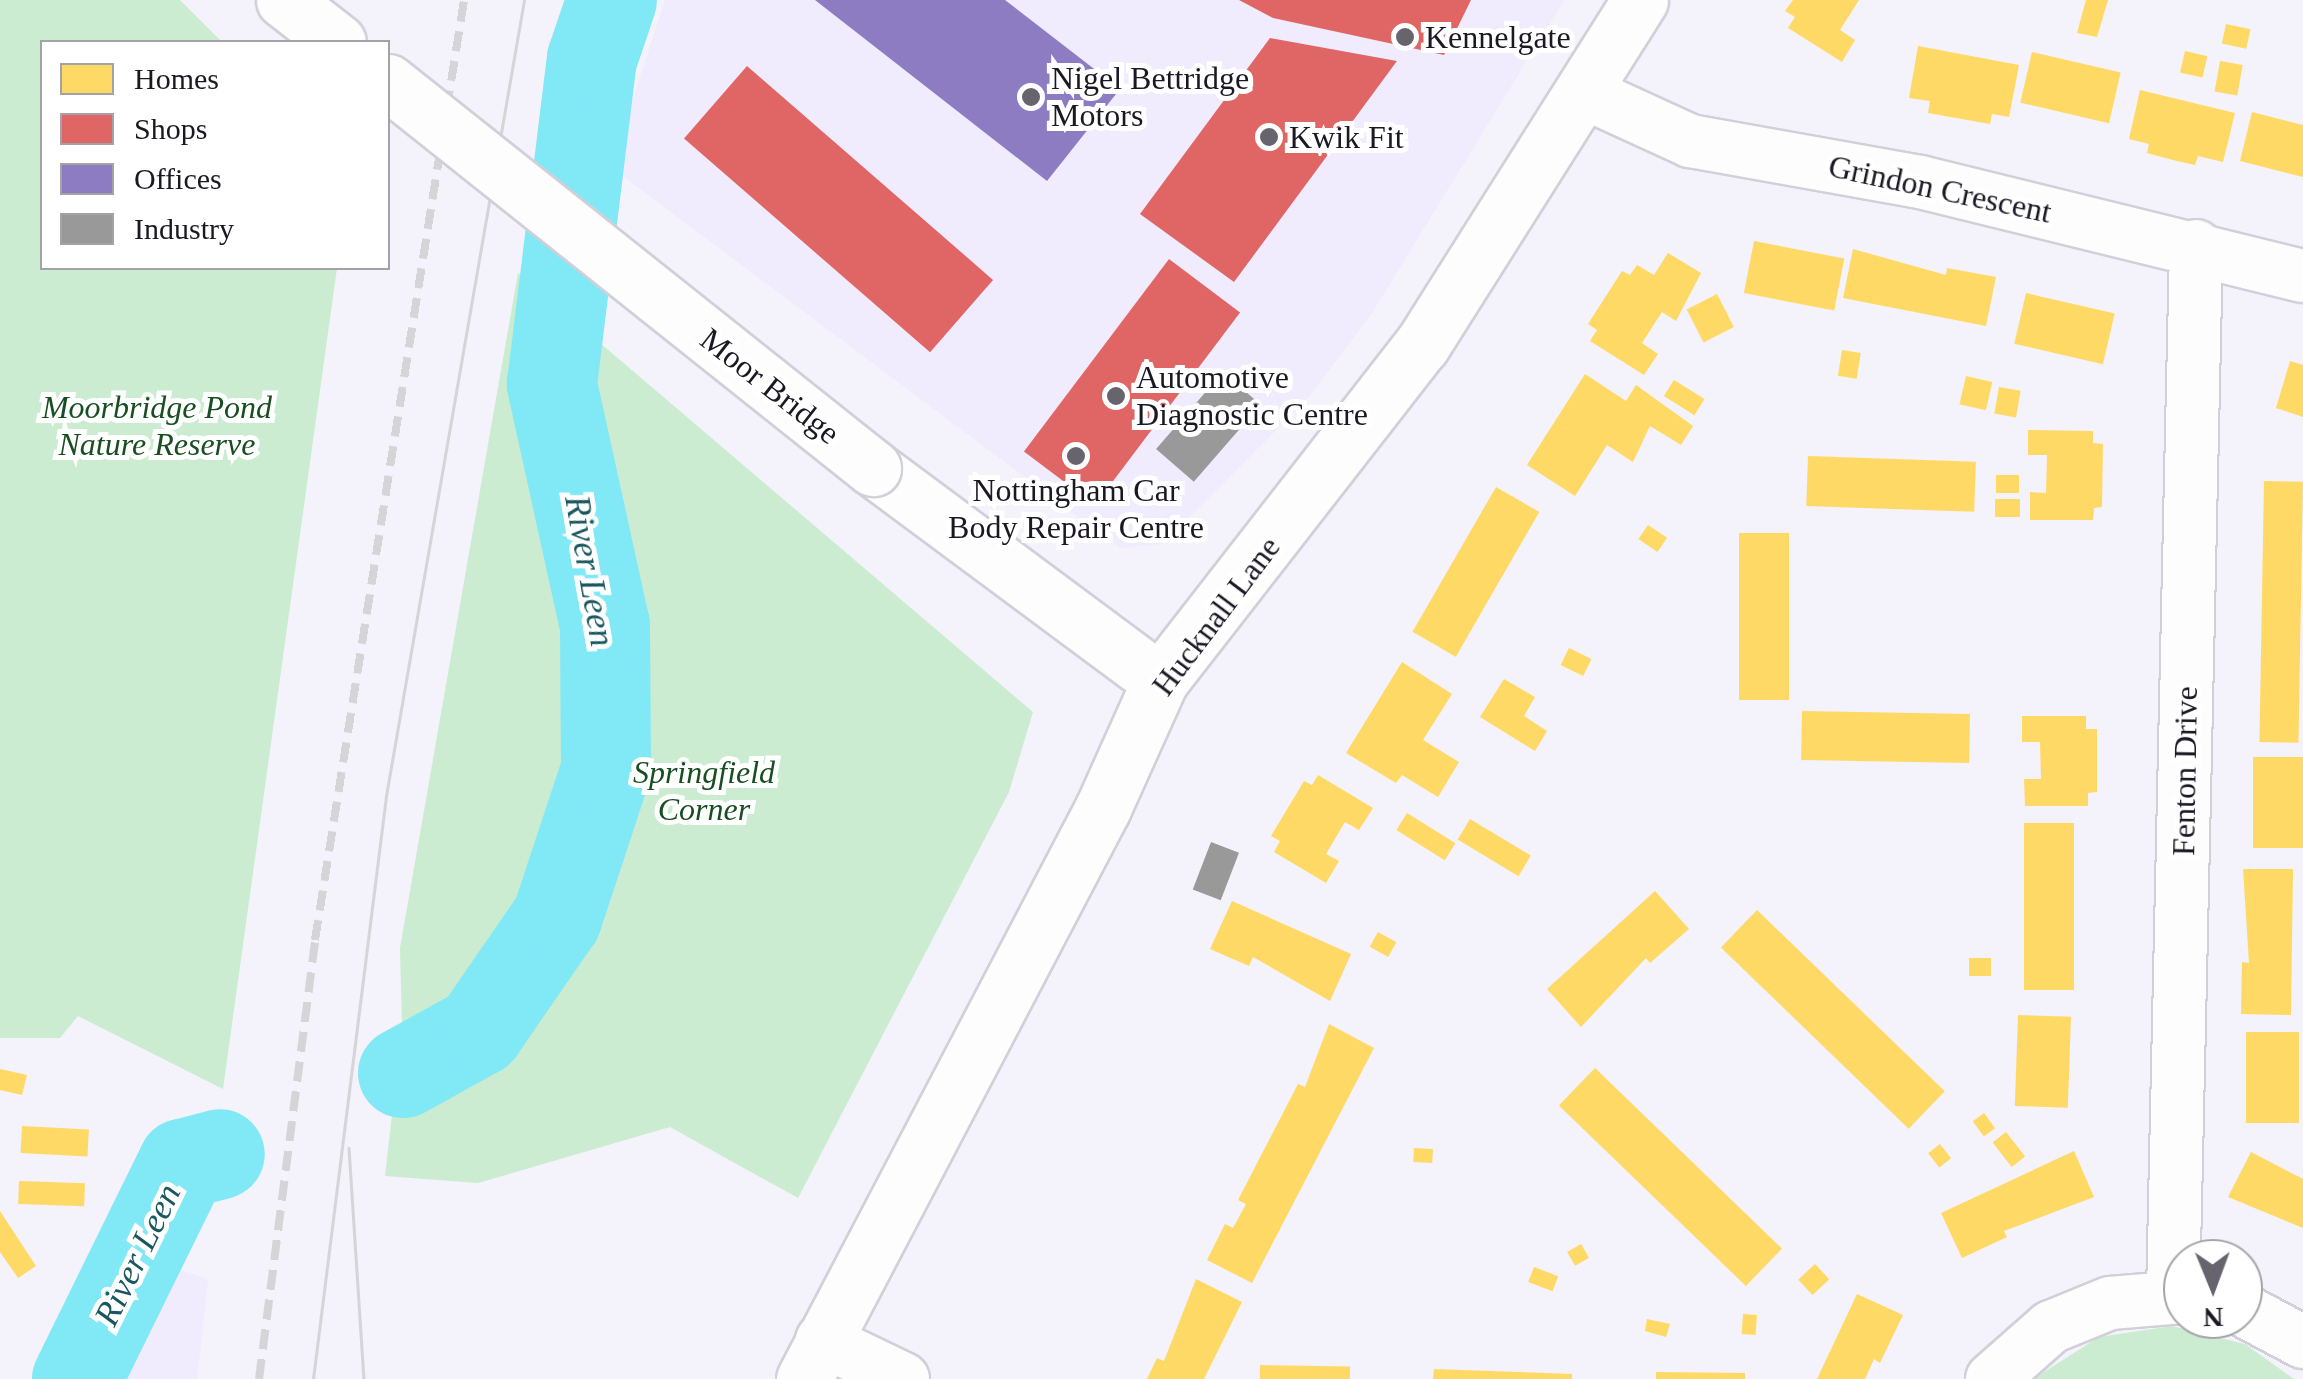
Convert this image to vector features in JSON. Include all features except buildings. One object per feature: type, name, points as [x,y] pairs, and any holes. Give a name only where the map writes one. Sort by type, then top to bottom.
[{"type":"main road","points":[[284,0],[335,40]]},
{"type":"main road","name":"Hucknall Lane","points":[[813,1359],[1094,824],[1160,681],[1422,344],[1640,0]]},
{"type":"main road","name":"Moor Bridge","points":[[390,84],[873,468],[1160,681]]},
{"type":"street","name":"Grindon Crescent","points":[[1582,92],[1690,141],[1920,182],[2196,246],[2303,276]]},
{"type":"street","name":"Fenton Drive","points":[[2179,1239],[2196,246]]},
{"type":"street","points":[[1992,1379],[2051,1328],[2110,1303],[2163,1298]]},
{"type":"street","points":[[2263,1321],[2303,1342]]},
{"type":"street","points":[[813,1359],[903,1379]]},
{"type":"shaded area","points":[[665,0],[1564,0],[1372,313],[1307,399],[1163,544],[1120,548],[611,167]]},
{"type":"shaded area","points":[[166,1264],[208,1280],[197,1379],[112,1379]]},
{"type":"green space","name":"Moorbridge Pond Nature Reserve","points":[[0,0],[180,0],[220,40],[40,40],[40,270],[337,270],[223,1089],[78,1016],[60,1038],[0,1038]]},
{"type":"green space","name":"Springfield Corner","points":[[518,273],[1033,712],[1009,792],[798,1198],[670,1127],[478,1183],[385,1176],[402,1027],[400,948]]},
{"type":"green space","points":[[2163,1327],[2163,1339],[2225,1339],[2245,1344],[2294,1379],[2033,1379],[2099,1337]]},
{"type":"waterway","name":"River Leen","points":[[403,1073],[479,1031],[557,918],[606,770],[605,626],[552,384],[592,59],[612,0]]},
{"type":"waterway","name":"River Leen","points":[[77,1379],[183,1164],[220,1154]]},
{"type":"tram line","points":[[313,1379],[386,796],[524,0]]},
{"type":"tram line","points":[[349,1148],[364,1379]]},
{"type":"railway","points":[[259,1379],[315,940],[464,0]]},
{"type":"place","name":"Kennelgate","points":[[1405,37]]},
{"type":"place","name":"Nigel Bettridge Motors","points":[[1031,97]]},
{"type":"place","name":"Kwik Fit","points":[[1269,137]]},
{"type":"place","name":"Automotive Diagnostic Centre","points":[[1116,396]]},
{"type":"place","name":"Nottingham Car Body Repair Centre","points":[[1076,456]]}]
